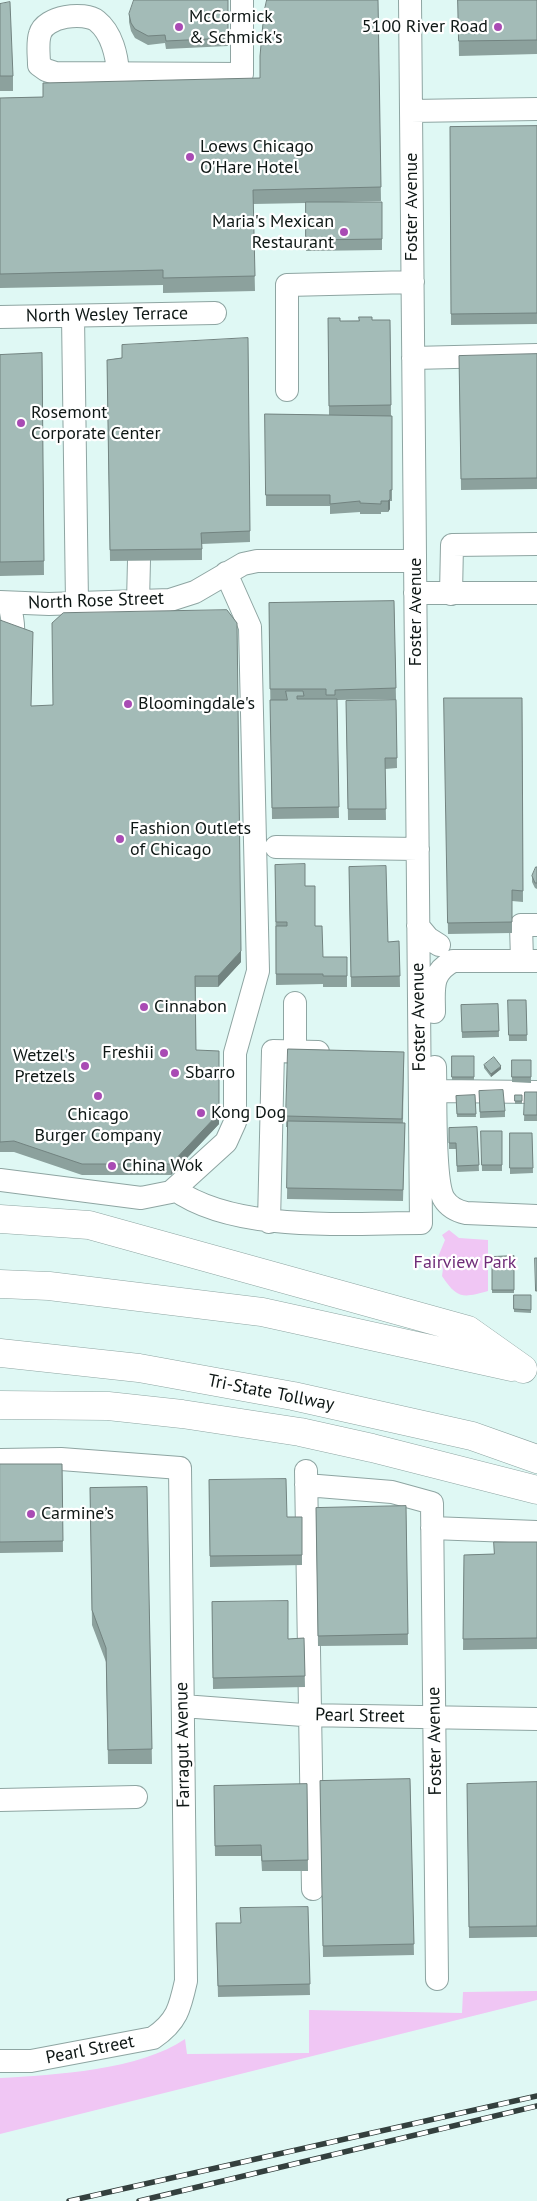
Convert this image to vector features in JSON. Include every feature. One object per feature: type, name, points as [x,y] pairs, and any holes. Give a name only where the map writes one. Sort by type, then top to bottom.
[{"type":"highway","points":[[0,1219],[90,1225],[468,1330],[530,1372]]},
{"type":"highway","points":[[0,1284],[49,1286],[262,1312],[530,1372]]},
{"type":"highway","name":"Tri-State Tollway","points":[[0,1353],[140,1368],[293,1396],[472,1436],[537,1459]]},
{"type":"highway","points":[[0,1405],[108,1406],[182,1414],[300,1432],[372,1448],[537,1490]]},
{"type":"street","points":[[118,66],[108,35],[98,23],[74,9],[50,21],[42,28],[39,35],[39,65],[55,73],[118,66],[242,74],[242,0]]},
{"type":"street","name":"Foster Avenue","points":[[269,1222],[421,1224],[410,1052],[418,926],[418,849],[410,0]]},
{"type":"street","points":[[411,111],[537,109]]},
{"type":"street","points":[[288,390],[287,285],[413,282]]},
{"type":"street","name":"North Wesley Terrace","points":[[0,317],[215,313]]},
{"type":"street","points":[[73,316],[77,603]]},
{"type":"street","points":[[413,358],[537,356]]},
{"type":"street","points":[[451,594],[452,545],[537,544]]},
{"type":"street","points":[[138,560],[138,602]]},
{"type":"street","name":"North Rose Street","points":[[3,604],[170,600],[205,586],[243,564],[262,561],[415,561]]},
{"type":"street","points":[[0,1180],[141,1198],[171,1192],[226,1142],[235,1122],[235,1053],[258,971],[250,627],[226,573]]},
{"type":"street","points":[[415,593],[537,593]]},
{"type":"street","points":[[276,847],[418,849]]},
{"type":"street","points":[[529,960],[522,925],[537,925]]},
{"type":"street","points":[[418,926],[428,938],[439,945]]},
{"type":"street","name":"Foster Avenue","points":[[529,960],[453,961],[441,968],[434,986],[438,1179],[444,1199],[457,1212],[479,1215],[537,1216]]},
{"type":"street","points":[[294,1051],[295,1003]]},
{"type":"street","points":[[174,1189],[198,1204],[269,1222],[273,1051],[343,1052]]},
{"type":"street","points":[[436,1091],[537,1092]]},
{"type":"street","name":"Farragut Avenue","points":[[0,1460],[61,1459],[180,1468],[186,1981],[180,2009],[174,2020]]},
{"type":"street","name":"Foster Avenue","points":[[311,1715],[306,1478],[392,1492],[432,1503],[436,1718],[437,1979]]},
{"type":"street","points":[[432,1528],[537,1532]]},
{"type":"street","name":"Pearl Street","points":[[183,1706],[311,1715],[537,1719]]},
{"type":"street","points":[[311,1715],[313,1890]]},
{"type":"street","points":[[0,1800],[136,1797]]},
{"type":"street","name":"Pearl Street","points":[[0,2061],[30,2061],[153,2038],[174,2020]]},
{"type":"green space","name":"Fairview Park","points":[[449,1230],[459,1238],[488,1240],[488,1291],[472,1295],[461,1295],[447,1284],[442,1276],[443,1269],[438,1257],[445,1240],[442,1235]]},
{"type":"green space","points":[[537,1991],[537,2000],[0,2134],[0,2078],[71,2073],[121,2064],[145,2058],[185,2039],[187,2054],[309,2053],[309,2010],[462,2013],[463,1992]]},
{"type":"building","name":"McCormick & Schmick's","points":[[134,0],[228,0],[228,38],[166,41],[165,35],[148,36],[135,29],[131,23],[129,14]]},
{"type":"building","name":"Loews Chicago O'Hare Hotel","points":[[267,0],[378,0],[381,187],[253,190],[255,276],[163,278],[163,270],[0,274],[0,98],[43,97],[43,83],[260,78],[260,56]]},
{"type":"building","name":"5100 River Road","points":[[458,0],[537,0],[537,40],[459,41]]},
{"type":"building","points":[[10,2],[13,76],[0,76],[0,4]]},
{"type":"building","points":[[537,126],[537,313],[451,314],[450,127]]},
{"type":"building","name":"Maria's Mexican Restaurant","points":[[306,202],[382,202],[382,239],[306,240]]},
{"type":"building","points":[[359,317],[372,317],[372,320],[390,320],[391,405],[329,406],[328,318],[340,318],[340,321],[359,321]]},
{"type":"building","points":[[248,338],[250,531],[201,533],[202,549],[110,550],[107,360],[122,358],[122,345]]},
{"type":"building","name":"Rosemont Corporate Center","points":[[42,353],[44,561],[0,562],[0,355]]},
{"type":"building","points":[[537,354],[537,478],[461,479],[459,356]]},
{"type":"building","points":[[265,414],[392,416],[392,490],[390,490],[390,499],[388,501],[381,501],[381,504],[360,503],[360,501],[330,504],[330,495],[266,495]]},
{"type":"building","points":[[394,601],[396,688],[335,690],[335,695],[326,695],[326,689],[270,689],[269,603]]},
{"type":"building","name":"Fashion Outlets of Chicago","points":[[227,610],[237,623],[241,951],[218,976],[195,976],[196,1050],[219,1051],[219,1113],[171,1164],[82,1164],[14,1141],[0,1142],[0,620],[33,632],[31,706],[53,705],[52,623],[63,613]]},
{"type":"building","points":[[286,691],[303,691],[304,696],[297,696],[297,699],[337,699],[339,807],[272,808],[270,700],[287,700]]},
{"type":"building","points":[[444,698],[522,698],[523,891],[512,890],[512,922],[448,923]]},
{"type":"building","points":[[396,700],[397,758],[385,758],[386,809],[348,809],[346,701]]},
{"type":"building","points":[[305,864],[305,886],[315,886],[315,926],[322,926],[323,957],[347,957],[347,976],[276,974],[276,926],[287,926],[287,922],[276,922],[275,865]]},
{"type":"building","points":[[386,866],[388,942],[399,941],[400,976],[351,977],[349,867]]},
{"type":"building","points":[[536,867],[537,883],[535,883],[532,876]]},
{"type":"building","points":[[508,1000],[526,1000],[527,1035],[509,1035]]},
{"type":"building","points":[[498,1004],[499,1031],[462,1032],[461,1005]]},
{"type":"building","points":[[288,1049],[404,1052],[402,1119],[286,1116]]},
{"type":"building","points":[[452,1056],[474,1056],[474,1077],[452,1077]]},
{"type":"building","points":[[494,1057],[501,1066],[491,1074],[484,1065]]},
{"type":"building","points":[[512,1060],[531,1060],[531,1077],[512,1077]]},
{"type":"building","points":[[503,1090],[505,1111],[480,1112],[479,1091]]},
{"type":"building","points":[[525,1092],[537,1092],[537,1115],[524,1115]]},
{"type":"building","points":[[475,1095],[476,1114],[457,1114],[456,1096]]},
{"type":"building","points":[[515,1095],[522,1095],[522,1101],[515,1101]]},
{"type":"building","points":[[288,1121],[405,1123],[403,1190],[287,1188]]},
{"type":"building","points":[[477,1127],[479,1165],[457,1166],[456,1143],[449,1143],[449,1128]]},
{"type":"building","points":[[481,1131],[502,1131],[502,1165],[482,1165]]},
{"type":"building","points":[[510,1133],[532,1133],[533,1168],[510,1168]]},
{"type":"building","points":[[514,1256],[514,1290],[492,1290],[492,1257]]},
{"type":"building","points":[[535,1258],[537,1258],[537,1291],[536,1291]]},
{"type":"building","points":[[514,1295],[531,1295],[531,1310],[514,1309]]},
{"type":"building","name":"Carmine’s","points":[[0,1464],[62,1464],[63,1541],[0,1542]]},
{"type":"building","points":[[286,1479],[287,1517],[302,1517],[302,1555],[210,1556],[209,1480]]},
{"type":"building","points":[[147,1487],[152,1749],[108,1750],[106,1648],[92,1610],[90,1488]]},
{"type":"building","points":[[406,1506],[408,1634],[318,1636],[316,1508]]},
{"type":"building","points":[[494,1542],[537,1542],[537,1638],[463,1639],[464,1555],[494,1554]]},
{"type":"building","points":[[288,1601],[288,1639],[304,1638],[305,1676],[213,1678],[212,1602]]},
{"type":"building","points":[[410,1779],[414,1944],[323,1946],[320,1781]]},
{"type":"building","points":[[537,1782],[537,1926],[469,1927],[467,1784]]},
{"type":"building","points":[[307,1784],[308,1860],[262,1861],[261,1845],[215,1846],[214,1786]]},
{"type":"building","points":[[308,1907],[310,1984],[218,1986],[216,1923],[241,1923],[240,1908]]},
{"type":"railway","points":[[69,2201],[537,2096]]},
{"type":"railway","points":[[139,2201],[537,2106]]},
{"type":"place","name":"McCormick & Schmick's","points":[[179,27]]},
{"type":"place","name":"5100 River Road","points":[[498,27]]},
{"type":"place","name":"Loews Chicago O'Hare Hotel","points":[[190,157]]},
{"type":"place","name":"Maria's Mexican Restaurant","points":[[344,232]]},
{"type":"place","name":"Rosemont Corporate Center","points":[[21,423]]},
{"type":"place","name":"Bloomingdale's","points":[[128,704]]},
{"type":"place","name":"Fashion Outlets of Chicago","points":[[120,839]]},
{"type":"place","name":"Cinnabon","points":[[144,1007]]},
{"type":"place","name":"Freshii","points":[[164,1053]]},
{"type":"place","name":"Wetzel's Pretzels","points":[[85,1066]]},
{"type":"place","name":"Sbarro","points":[[175,1073]]},
{"type":"place","name":"Chicago Burger Company","points":[[98,1096]]},
{"type":"place","name":"Kong Dog","points":[[201,1113]]},
{"type":"place","name":"China Wok","points":[[112,1166]]},
{"type":"place","name":"Carmine’s","points":[[31,1514]]}]
